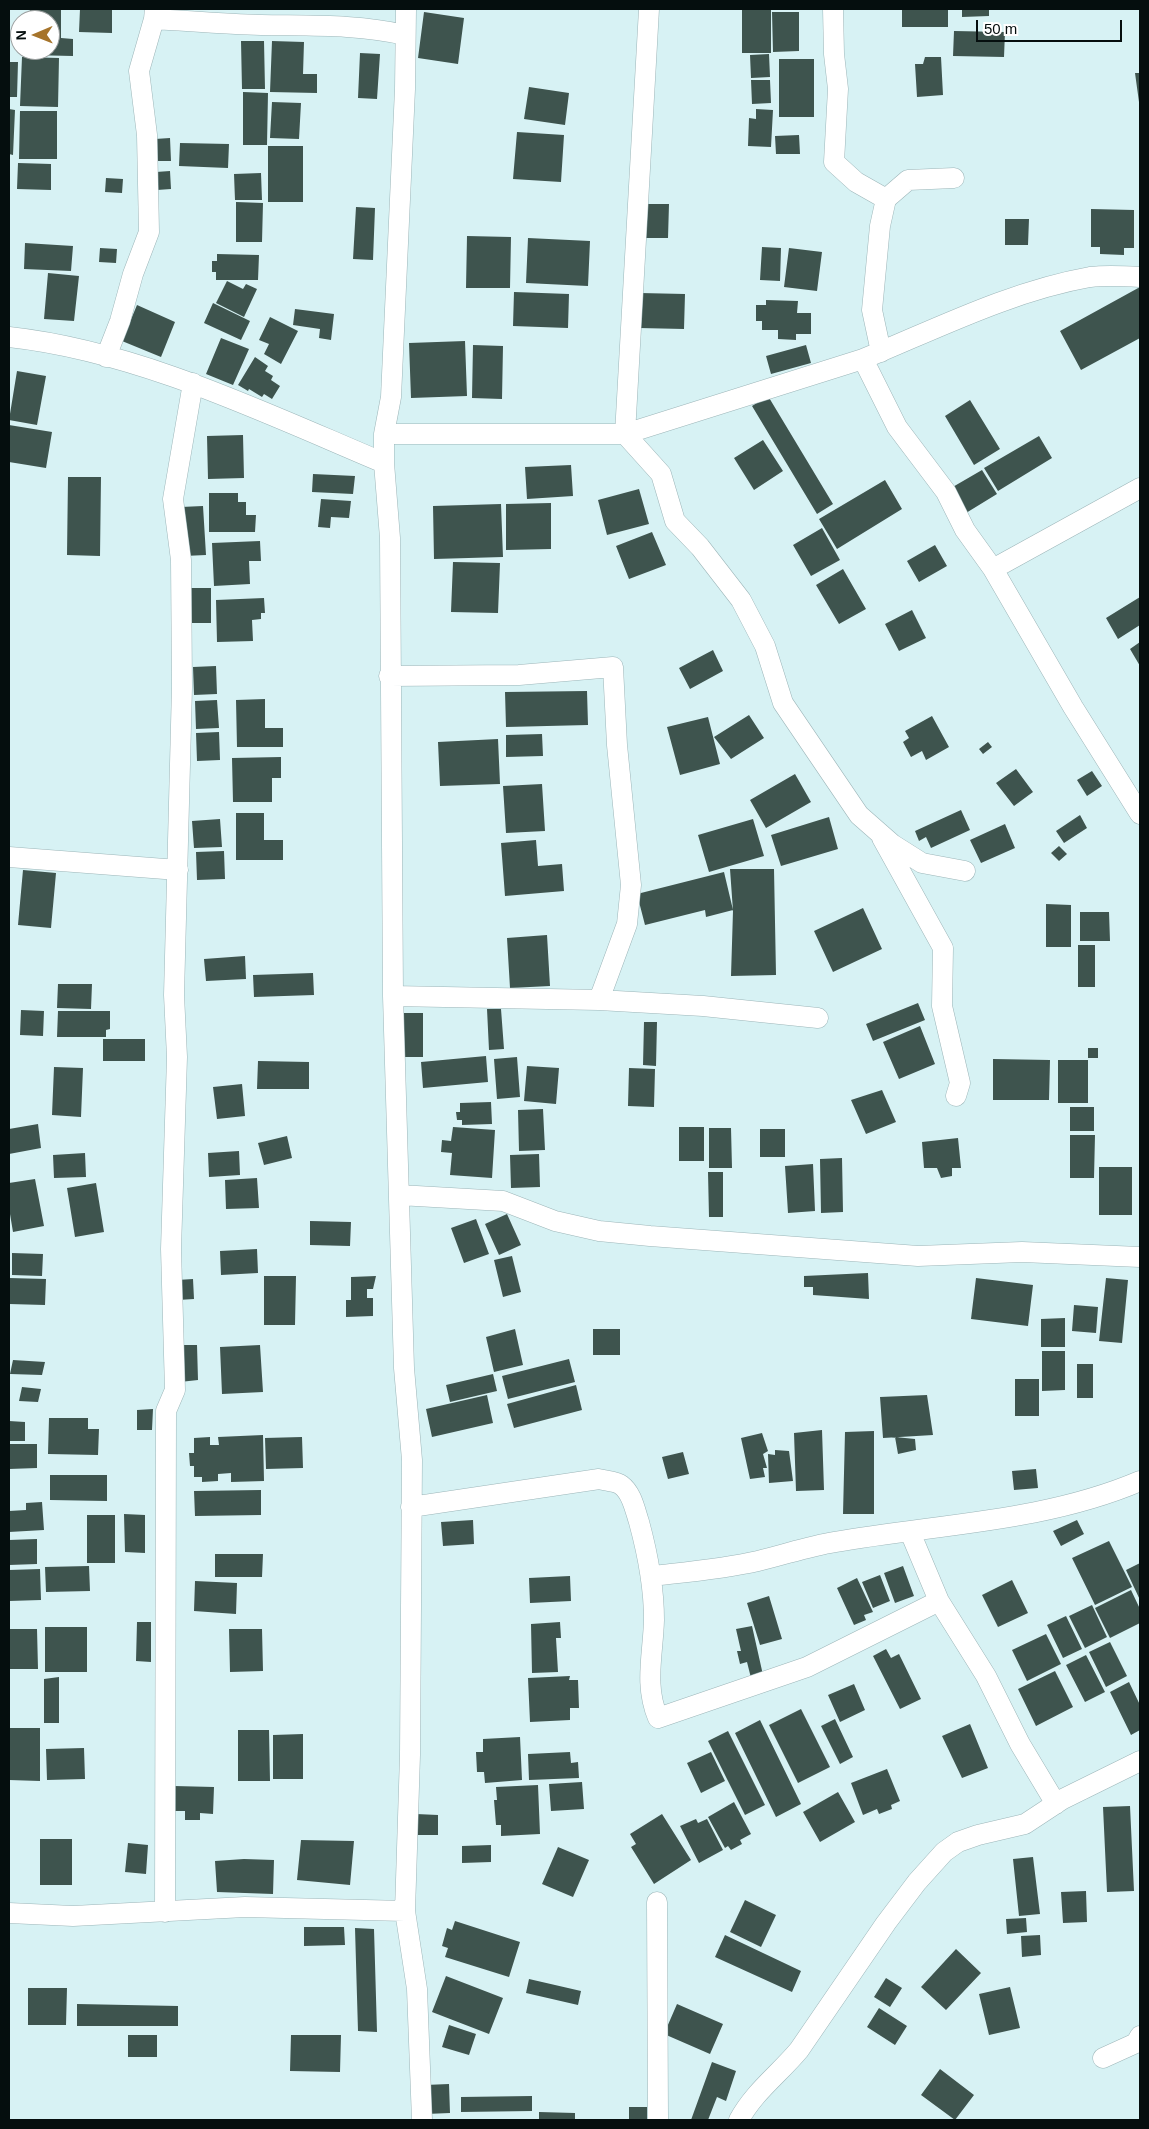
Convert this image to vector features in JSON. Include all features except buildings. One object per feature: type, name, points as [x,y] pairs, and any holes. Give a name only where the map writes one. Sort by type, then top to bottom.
[{"type":"street","points":[[406,9],[405,89],[391,397],[384,434],[384,463],[390,538],[390,676],[394,899],[393,996],[398,1195],[404,1368],[412,1460],[410,1755],[405,1911],[416,1988],[422,2120]]},
{"type":"street","points":[[649,9],[646,96],[625,434],[661,474],[675,521],[700,547],[741,600],[765,646],[783,703],[859,815],[892,844],[922,863],[965,871]]},
{"type":"street","points":[[833,9],[834,54],[838,90],[834,162],[856,182],[886,199]]},
{"type":"street","points":[[106,357],[120,321],[133,274],[148,232],[147,135],[139,71],[155,14],[234,24],[323,26],[385,30],[405,35]]},
{"type":"street","points":[[881,352],[872,310],[880,226],[886,199],[908,180],[954,178]]},
{"type":"street","points":[[384,434],[625,434],[863,359],[961,318],[1040,290],[1091,277],[1140,277]]},
{"type":"street","points":[[9,337],[76,348],[193,383],[384,463]]},
{"type":"street","points":[[863,359],[897,427],[946,492],[965,530],[993,569],[1073,707],[1140,814]]},
{"type":"street","points":[[165,1912],[166,1411],[175,1390],[172,1249],[177,1057],[174,995],[182,687],[182,569],[173,499],[193,383]]},
{"type":"street","points":[[993,569],[1140,488]]},
{"type":"street","points":[[390,676],[519,675],[613,667],[617,745],[631,885],[627,924],[598,1000]]},
{"type":"street","points":[[878,832],[942,948],[942,1006],[960,1083],[956,1096]]},
{"type":"street","points":[[9,857],[178,870]]},
{"type":"street","points":[[393,996],[598,1000],[703,1006],[818,1018]]},
{"type":"street","points":[[398,1195],[503,1201],[555,1221],[599,1231],[650,1236],[918,1256],[1022,1252],[1140,1257]]},
{"type":"street","points":[[411,1506],[599,1479],[619,1484],[628,1492],[652,1576],[654,1621],[649,1683],[651,1702],[658,1718],[807,1667],[939,1601]]},
{"type":"street","points":[[652,1576],[749,1563],[835,1542],[910,1532],[1053,1508],[1115,1492],[1140,1481]]},
{"type":"street","points":[[910,1532],[939,1601],[986,1676],[1020,1744],[1056,1804]]},
{"type":"street","points":[[739,2120],[763,2086],[782,2070],[799,2050],[886,1923],[917,1882],[944,1852],[958,1842],[978,1835],[1025,1824],[1056,1804],[1140,1761]]},
{"type":"street","points":[[657,1902],[658,2120]]},
{"type":"street","points":[[9,1913],[73,1916],[245,1907],[405,1911]]},
{"type":"street","points":[[1103,2058],[1136,2042],[1140,2036]]}]
